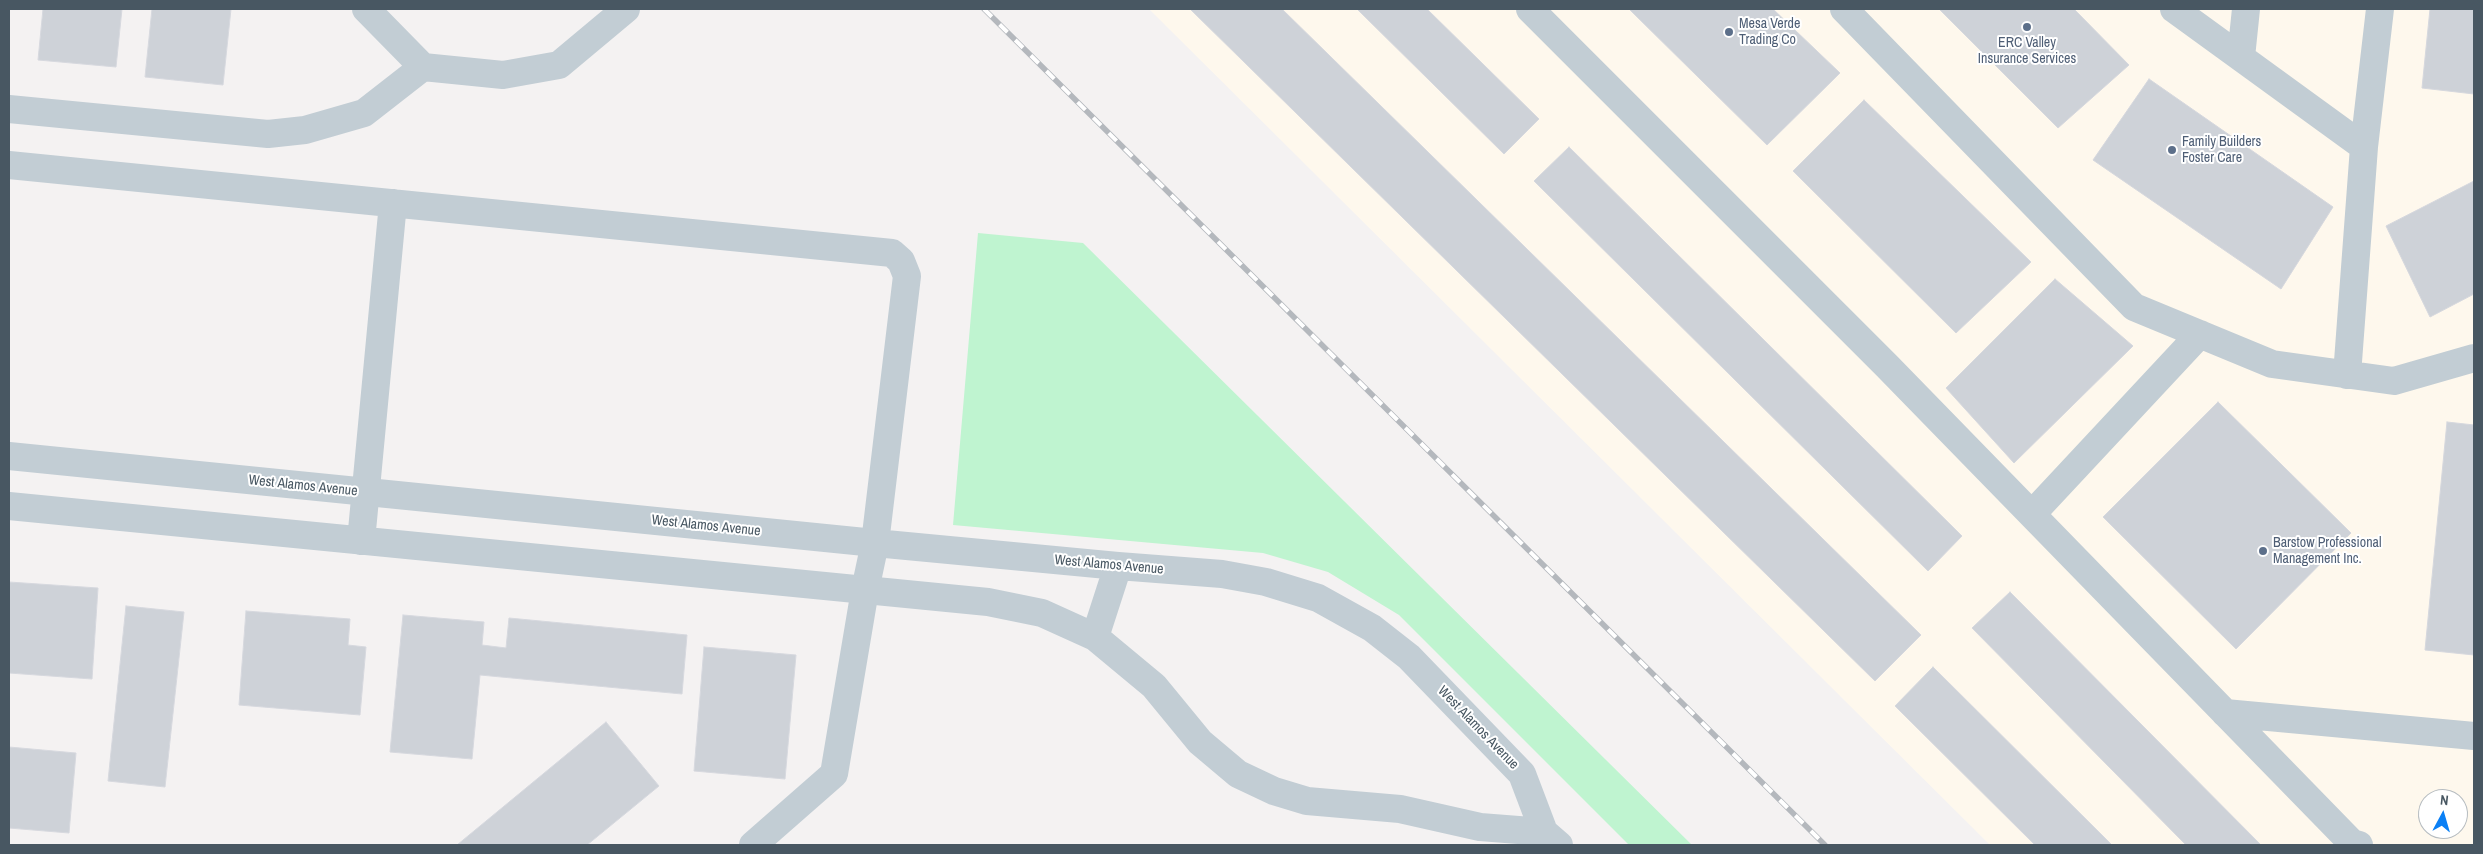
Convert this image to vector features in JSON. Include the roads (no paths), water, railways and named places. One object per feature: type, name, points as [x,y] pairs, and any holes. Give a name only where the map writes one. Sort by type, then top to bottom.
[{"type":"street","points":[[366,9],[423,67],[503,75],[559,65],[626,9]]},
{"type":"street","points":[[1530,9],[1887,366],[2352,843],[2359,845]]},
{"type":"street","points":[[1844,9],[2134,307],[2272,364],[2394,382],[2474,358]]},
{"type":"street","points":[[2174,9],[2364,147]]},
{"type":"street","points":[[2241,57],[2246,9]]},
{"type":"street","points":[[2347,375],[2364,147],[2380,9]]},
{"type":"street","points":[[9,109],[268,134],[305,130],[364,113],[423,67]]},
{"type":"street","points":[[9,165],[892,253],[901,260],[907,276],[875,543],[865,590],[834,774],[754,845]]},
{"type":"street","points":[[361,541],[393,203]]},
{"type":"street","points":[[2032,514],[2200,334]]},
{"type":"street","name":"West Alamos Avenue","points":[[9,456],[875,543],[1222,574],[1266,582],[1318,598],[1372,628],[1409,656],[1522,774],[1551,839]]},
{"type":"street","name":"West Alamos Avenue","points":[[9,506],[865,590],[1006,606],[1042,613],[1095,637],[1154,686],[1200,742],[1238,774],[1274,791],[1307,801],[1400,809],[1480,827],[1551,839]]},
{"type":"street","points":[[1095,637],[1118,566]]},
{"type":"street","points":[[2224,712],[2474,736]]},
{"type":"railway","points":[[984,9],[1825,845]]},
{"type":"place","name":"ERC Valley Insurance Services","points":[[2027,27]]},
{"type":"place","name":"Mesa Verde Trading Co","points":[[1729,32]]},
{"type":"place","name":"Family Builders Foster Care","points":[[2172,150]]},
{"type":"place","name":"Barstow Professional Management Inc.","points":[[2263,551]]}]
